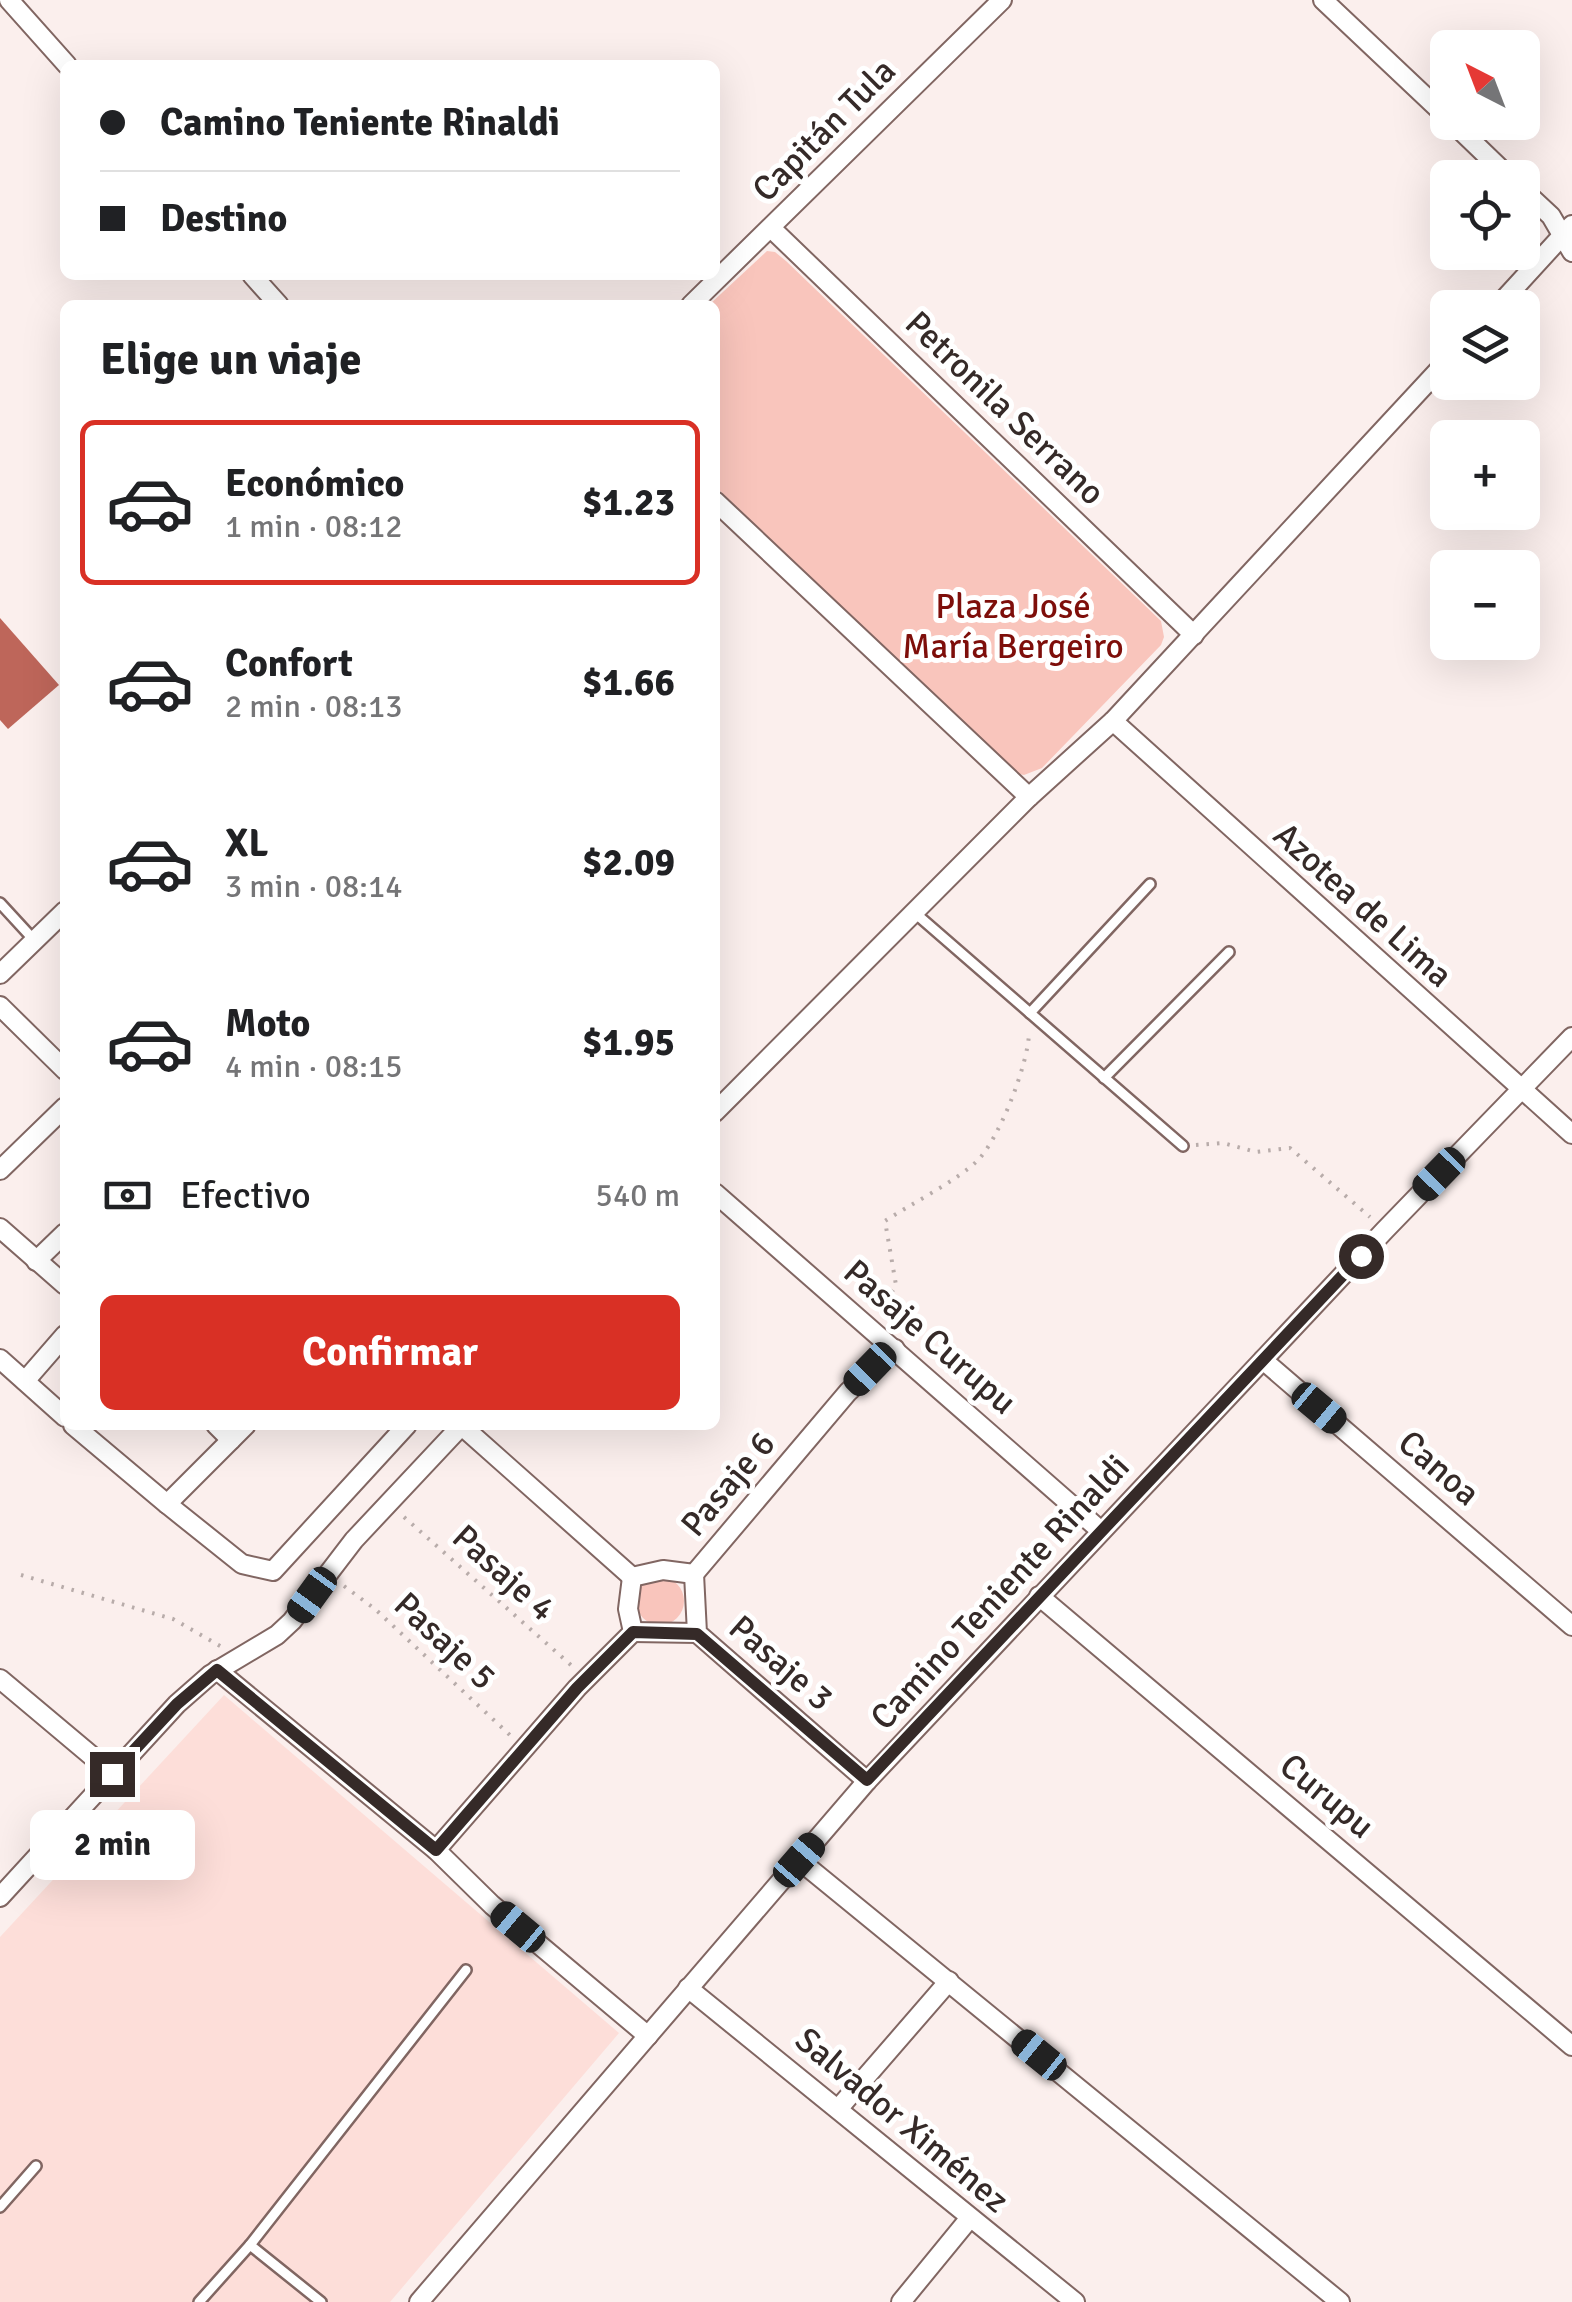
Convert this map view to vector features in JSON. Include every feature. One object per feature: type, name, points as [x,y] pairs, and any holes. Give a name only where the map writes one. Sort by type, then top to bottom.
[{"type":"street","points":[[9,0],[63,60]]},
{"type":"street","name":"Capitán Tula","points":[[720,277],[1002,0]]},
{"type":"street","points":[[1323,0],[1430,101]]},
{"type":"street","points":[[1471,140],[1491,160]]},
{"type":"street","points":[[1515,290],[1569,238],[1540,206]]},
{"type":"street","name":"Petronila Serrano","points":[[771,228],[1194,635]]},
{"type":"street","points":[[256,280],[274,300]]},
{"type":"street","name":"Capitán Tula","points":[[696,300],[717,280]]},
{"type":"street","points":[[720,1107],[1029,798],[1112,721],[1430,379]]},
{"type":"street","points":[[720,506],[1029,798]]},
{"type":"street","name":"Azotea de Lima","points":[[1112,721],[1572,1134]]},
{"type":"street","points":[[0,974],[60,916]]},
{"type":"street","points":[[0,1006],[60,1065]]},
{"type":"street","name":"Camino Teniente Rinaldi","points":[[420,2302],[867,1780],[1572,1036]]},
{"type":"street","points":[[0,1170],[60,1112]]},
{"type":"street","name":"Pasaje Curupu","points":[[720,1197],[1101,1532]]},
{"type":"street","points":[[0,1228],[60,1281]]},
{"type":"street","points":[[36,1260],[60,1237]]},
{"type":"street","points":[[25,1381],[60,1341]]},
{"type":"street","name":"Pasaje 6","points":[[632,1577],[663,1570],[694,1574],[848,1392],[895,1348]]},
{"type":"street","points":[[0,1359],[60,1413]]},
{"type":"street","name":"Canoa","points":[[1263,1360],[1571,1623]]},
{"type":"street","points":[[79,1430],[242,1564],[273,1571],[403,1430]]},
{"type":"street","points":[[221,1430],[231,1440]]},
{"type":"street","points":[[166,1504],[241,1430]]},
{"type":"street","points":[[0,1897],[177,1704],[217,1670],[277,1635],[354,1540],[458,1430]]},
{"type":"street","points":[[467,1430],[632,1577],[628,1608],[633,1632]]},
{"type":"street","name":"Pasaje 3","points":[[694,1574],[697,1634],[867,1780]]},
{"type":"street","name":"Curupu","points":[[1039,1596],[1572,2046]]},
{"type":"street","points":[[436,1850],[633,1632],[697,1634]]},
{"type":"street","points":[[217,1670],[436,1850],[492,1905],[648,2036]]},
{"type":"street","points":[[0,1679],[112,1774]]},
{"type":"street","points":[[799,1860],[1340,2302]]},
{"type":"street","points":[[838,2108],[949,1981]]},
{"type":"street","name":"Salvador Ximénez","points":[[688,1988],[1075,2302]]},
{"type":"street","points":[[901,2302],[968,2218]]},
{"type":"lane","points":[[1030,1013],[1150,884]]},
{"type":"lane","points":[[0,903],[34,940]]},
{"type":"lane","points":[[915,913],[1183,1146]]},
{"type":"lane","points":[[1104,1078],[1228,952]]},
{"type":"lane","points":[[199,2302],[250,2245],[466,1970]]},
{"type":"lane","points":[[0,2207],[36,2166]]},
{"type":"lane","points":[[250,2245],[322,2302]]},
{"type":"path","points":[[870,1326],[896,1284],[885,1221],[978,1161],[1001,1122],[1029,1051],[1030,1013]]},
{"type":"path","points":[[1183,1146],[1223,1144],[1256,1152],[1290,1148],[1385,1230]]},
{"type":"path","name":"Pasaje 4","points":[[388,1504],[587,1679]]},
{"type":"path","name":"Pasaje 5","points":[[328,1574],[375,1609],[525,1749]]},
{"type":"path","points":[[21,1575],[173,1619],[222,1646],[217,1670]]},
{"type":"shaded area","points":[[224,1695],[619,2033],[390,2302],[0,2302],[0,1937]]},
{"type":"green space","name":"Plaza José María Bergeiro","points":[[767,251],[775,252],[1161,621],[1161,645],[1042,768],[1024,775],[1011,772],[720,491],[720,300],[714,300]]},
{"type":"green space","points":[[660,1577],[677,1584],[684,1601],[677,1618],[660,1625],[643,1618],[636,1601],[643,1584]]},
{"type":"building","points":[[0,618],[59,685],[8,729],[0,720]]},
{"type":"route","points":[[112,1774],[177,1704],[217,1670],[436,1850],[577,1688],[633,1632],[697,1634],[867,1780],[1361,1256]]}]
